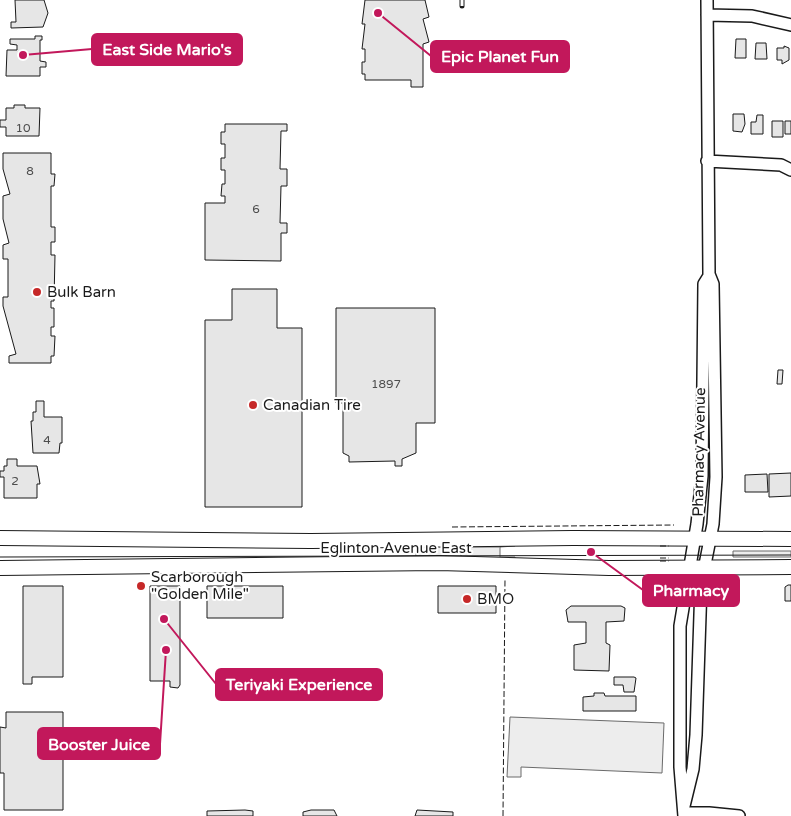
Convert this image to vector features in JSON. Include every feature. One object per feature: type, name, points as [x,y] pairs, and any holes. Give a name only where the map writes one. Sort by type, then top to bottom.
[{"type":"main road","name":"Eglinton Avenue East","points":[[0,538],[324,541],[791,539]]},
{"type":"main road","name":"Eglinton Avenue East","points":[[0,568],[409,564],[791,568]]},
{"type":"street","name":"Pharmacy Avenue","points":[[684,812],[693,769],[696,735],[701,586],[710,538],[716,477],[717,412],[714,284],[709,276],[706,161],[707,0]]},
{"type":"street","points":[[707,15],[752,16],[791,25]]},
{"type":"street","points":[[706,161],[781,165],[791,170]]},
{"type":"street","name":"Pharmacy Avenue","points":[[684,812],[680,767],[680,643],[702,476],[704,284],[709,276]]},
{"type":"street","points":[[684,812],[739,816]]},
{"type":"shaded area","points":[[515,543],[515,546],[500,547],[500,557],[515,557],[515,561],[461,558],[461,547],[499,547]]},
{"type":"shaded area","points":[[416,545],[446,546],[446,559],[416,559]]},
{"type":"shaded area","points":[[733,551],[791,551],[791,557],[733,557]]},
{"type":"shaded area","points":[[510,717],[664,723],[662,773],[521,767],[521,777],[507,777]]},
{"type":"building","points":[[15,0],[44,0],[48,13],[43,27],[11,28],[11,22],[16,22]]},
{"type":"building","points":[[365,0],[425,0],[429,17],[423,19],[429,42],[423,44],[423,87],[411,87],[411,80],[365,80],[365,74],[362,74],[362,62],[365,62],[365,49],[362,49],[365,24],[362,24]]},
{"type":"building","points":[[35,36],[42,36],[42,40],[40,40],[40,61],[46,62],[46,67],[40,67],[40,76],[6,76],[7,50],[17,50],[17,45],[10,44],[10,39],[35,39]]},
{"type":"building","points":[[736,39],[746,39],[746,58],[735,58]]},
{"type":"building","points":[[756,43],[766,43],[767,59],[755,59]]},
{"type":"building","points":[[784,46],[789,48],[789,60],[782,64],[782,60],[777,60],[777,48],[784,48]]},
{"type":"building","points":[[14,105],[25,105],[25,108],[40,108],[39,136],[6,136],[6,127],[0,127],[0,120],[6,120],[6,108],[14,108]]},
{"type":"building","points":[[733,114],[744,114],[745,124],[742,132],[733,131]]},
{"type":"building","points":[[757,115],[763,115],[763,134],[751,134],[751,122],[756,122]]},
{"type":"building","points":[[772,121],[783,121],[783,137],[772,137]]},
{"type":"building","points":[[785,121],[791,121],[791,134],[785,134]]},
{"type":"building","points":[[225,124],[287,124],[287,131],[281,131],[280,169],[287,169],[287,186],[281,186],[280,223],[287,223],[287,233],[281,233],[281,261],[205,260],[205,203],[225,203],[225,196],[221,196],[222,184],[225,184],[225,170],[221,170],[221,158],[225,158],[225,144],[221,144],[221,132],[225,132]]},
{"type":"building","points":[[3,153],[51,153],[51,174],[55,174],[54,186],[51,186],[51,227],[55,227],[55,242],[51,242],[51,255],[55,255],[54,301],[51,301],[51,308],[54,308],[54,327],[51,327],[51,336],[55,336],[54,356],[51,356],[51,363],[9,363],[9,356],[16,354],[3,306],[3,297],[8,297],[8,259],[3,259],[3,245],[9,243],[3,219],[3,196],[10,194],[3,169]]},
{"type":"building","name":"Canadian Tire","points":[[232,289],[277,289],[277,328],[302,328],[302,507],[205,507],[205,320],[232,320]]},
{"type":"building","points":[[336,308],[435,308],[435,423],[416,423],[416,453],[402,459],[402,466],[395,466],[395,461],[349,462],[349,456],[343,453],[343,403],[336,403]]},
{"type":"building","points":[[778,370],[783,370],[782,384],[777,384]]},
{"type":"building","points":[[36,401],[44,401],[44,417],[62,417],[62,443],[60,443],[59,453],[33,453],[31,421],[33,421],[33,412],[36,412]]},
{"type":"building","points":[[7,459],[17,459],[17,466],[37,466],[40,484],[37,484],[37,498],[4,498],[4,477],[0,477],[0,471],[4,471],[4,466],[7,466]]},
{"type":"building","points":[[791,473],[791,496],[769,497],[769,474]]},
{"type":"building","points":[[767,474],[768,492],[745,492],[745,475]]},
{"type":"building","points":[[791,585],[791,601],[785,601],[785,587]]},
{"type":"building","points":[[23,586],[63,586],[63,677],[32,677],[32,684],[23,684]]},
{"type":"building","points":[[150,586],[180,586],[180,685],[178,688],[170,687],[170,681],[150,681]]},
{"type":"building","points":[[207,586],[283,586],[283,618],[207,618]]},
{"type":"building","name":"BMO","points":[[438,586],[496,586],[496,613],[438,613]]},
{"type":"building","points":[[571,606],[621,606],[625,608],[624,621],[606,622],[606,643],[610,645],[609,671],[574,670],[574,645],[586,643],[586,622],[568,622],[566,610]]},
{"type":"building","points":[[614,677],[636,678],[634,692],[624,692],[623,685],[614,685]]},
{"type":"building","points":[[594,693],[604,693],[605,696],[636,696],[636,711],[583,711],[583,697],[594,696]]},
{"type":"building","points":[[6,712],[63,712],[63,810],[4,810],[4,773],[0,773],[0,727],[6,728]]},
{"type":"building","points":[[334,810],[337,816],[303,816],[303,812]]},
{"type":"building","points":[[417,810],[453,812],[453,816],[415,816]]},
{"type":"building","points":[[207,811],[253,811],[253,816],[207,816]]},
{"type":"tram line","points":[[0,557],[791,555]]},
{"type":"railway","points":[[462,0],[462,6]]},
{"type":"fence","points":[[452,527],[674,525]]},
{"type":"fence","points":[[660,546],[669,546]]},
{"type":"fence","points":[[660,558],[669,558]]},
{"type":"fence","points":[[660,561],[669,561]]},
{"type":"fence","points":[[503,816],[505,579]]},
{"type":"place","name":"Epic Planet Fun","points":[[378,13]]},
{"type":"place","name":"East Side Mario's","points":[[23,55]]},
{"type":"place","name":"Bulk Barn","points":[[37,292]]},
{"type":"place","name":"Canadian Tire","points":[[253,405]]},
{"type":"place","name":"Pharmacy","points":[[591,552]]},
{"type":"place","name":"Scarborough \"Golden Mile\"","points":[[141,586]]},
{"type":"place","name":"BMO","points":[[467,599]]},
{"type":"place","name":"Teriyaki Experience","points":[[164,619]]},
{"type":"place","name":"Booster Juice","points":[[166,650]]}]
